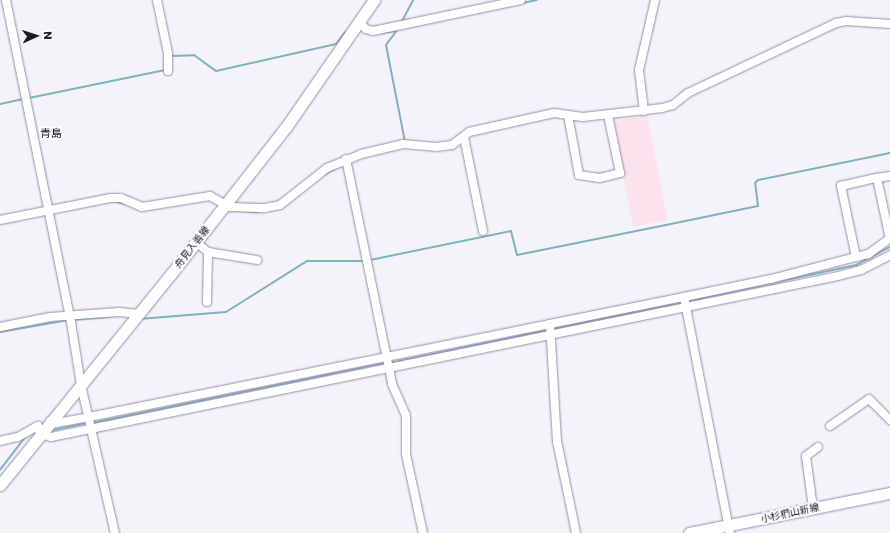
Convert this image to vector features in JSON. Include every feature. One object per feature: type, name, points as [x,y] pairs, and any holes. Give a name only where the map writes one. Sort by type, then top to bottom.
[{"type":"main road","name":"舟見入善線","points":[[0,485],[50,421],[139,314],[318,84],[374,0]]},
{"type":"main road","name":"小杉椚山新線","points":[[689,533],[729,529],[813,508],[890,493]]},
{"type":"street","points":[[6,0],[70,316],[81,385],[115,533]]},
{"type":"street","points":[[156,0],[168,53],[168,71]]},
{"type":"street","points":[[359,22],[366,29],[373,31],[521,0]]},
{"type":"street","points":[[644,111],[638,81],[639,70],[655,0]]},
{"type":"street","points":[[0,220],[110,198],[121,198],[142,207],[210,196],[240,209],[280,205],[327,168],[346,159],[402,144],[436,147],[452,145],[469,132],[554,114],[583,118],[644,111],[673,105],[688,93],[836,23],[846,21],[890,24]]},
{"type":"street","points":[[568,115],[579,175],[600,178],[620,172],[608,115]]},
{"type":"street","points":[[464,137],[483,231]]},
{"type":"street","points":[[346,159],[392,384],[406,415],[406,454],[422,533]]},
{"type":"street","points":[[856,257],[841,186],[890,176]]},
{"type":"street","points":[[0,441],[18,437],[38,426],[40,434],[51,437],[90,423],[386,358],[771,279],[868,254],[890,239],[877,178]]},
{"type":"street","points":[[196,242],[208,252],[257,260]]},
{"type":"street","points":[[207,302],[208,252]]},
{"type":"street","points":[[50,421],[56,423],[90,423],[389,368],[838,276],[861,270],[890,254]]},
{"type":"street","points":[[684,297],[729,529]]},
{"type":"street","points":[[0,327],[70,316],[119,312],[139,314]]},
{"type":"street","points":[[550,324],[552,335],[557,441],[576,533]]},
{"type":"street","points":[[830,426],[869,399],[890,420]]},
{"type":"street","points":[[813,508],[806,456],[818,447]]},
{"type":"shaded area","points":[[647,115],[667,220],[633,227],[613,122]]},
{"type":"waterway","points":[[401,23],[413,0]]},
{"type":"waterway","points":[[523,3],[537,0]]},
{"type":"waterway","points":[[398,29],[386,45],[405,142]]},
{"type":"waterway","points":[[382,33],[396,31]]},
{"type":"waterway","points":[[171,56],[194,55],[216,71],[336,44],[345,32]]},
{"type":"waterway","points":[[29,98],[165,70]]},
{"type":"waterway","points":[[0,104],[24,99]]},
{"type":"waterway","points":[[370,260],[511,231],[517,255],[661,226],[758,206],[755,183],[758,180],[890,153]]},
{"type":"waterway","points":[[324,175],[338,167]]},
{"type":"waterway","points":[[117,202],[126,204]]},
{"type":"waterway","points":[[227,210],[258,212]]},
{"type":"waterway","points":[[687,301],[856,265],[890,247]]},
{"type":"waterway","points":[[139,319],[226,312],[307,261],[365,261]]},
{"type":"waterway","points":[[552,329],[683,302]]},
{"type":"waterway","points":[[72,320],[110,317]]},
{"type":"waterway","points":[[0,332],[68,320]]},
{"type":"waterway","points":[[390,363],[548,330]]},
{"type":"waterway","points":[[92,423],[385,363]]},
{"type":"waterway","points":[[49,431],[87,423]]},
{"type":"waterway","points":[[0,470],[26,436]]},
{"type":"district","name":"青島","points":[[51,133]]}]
